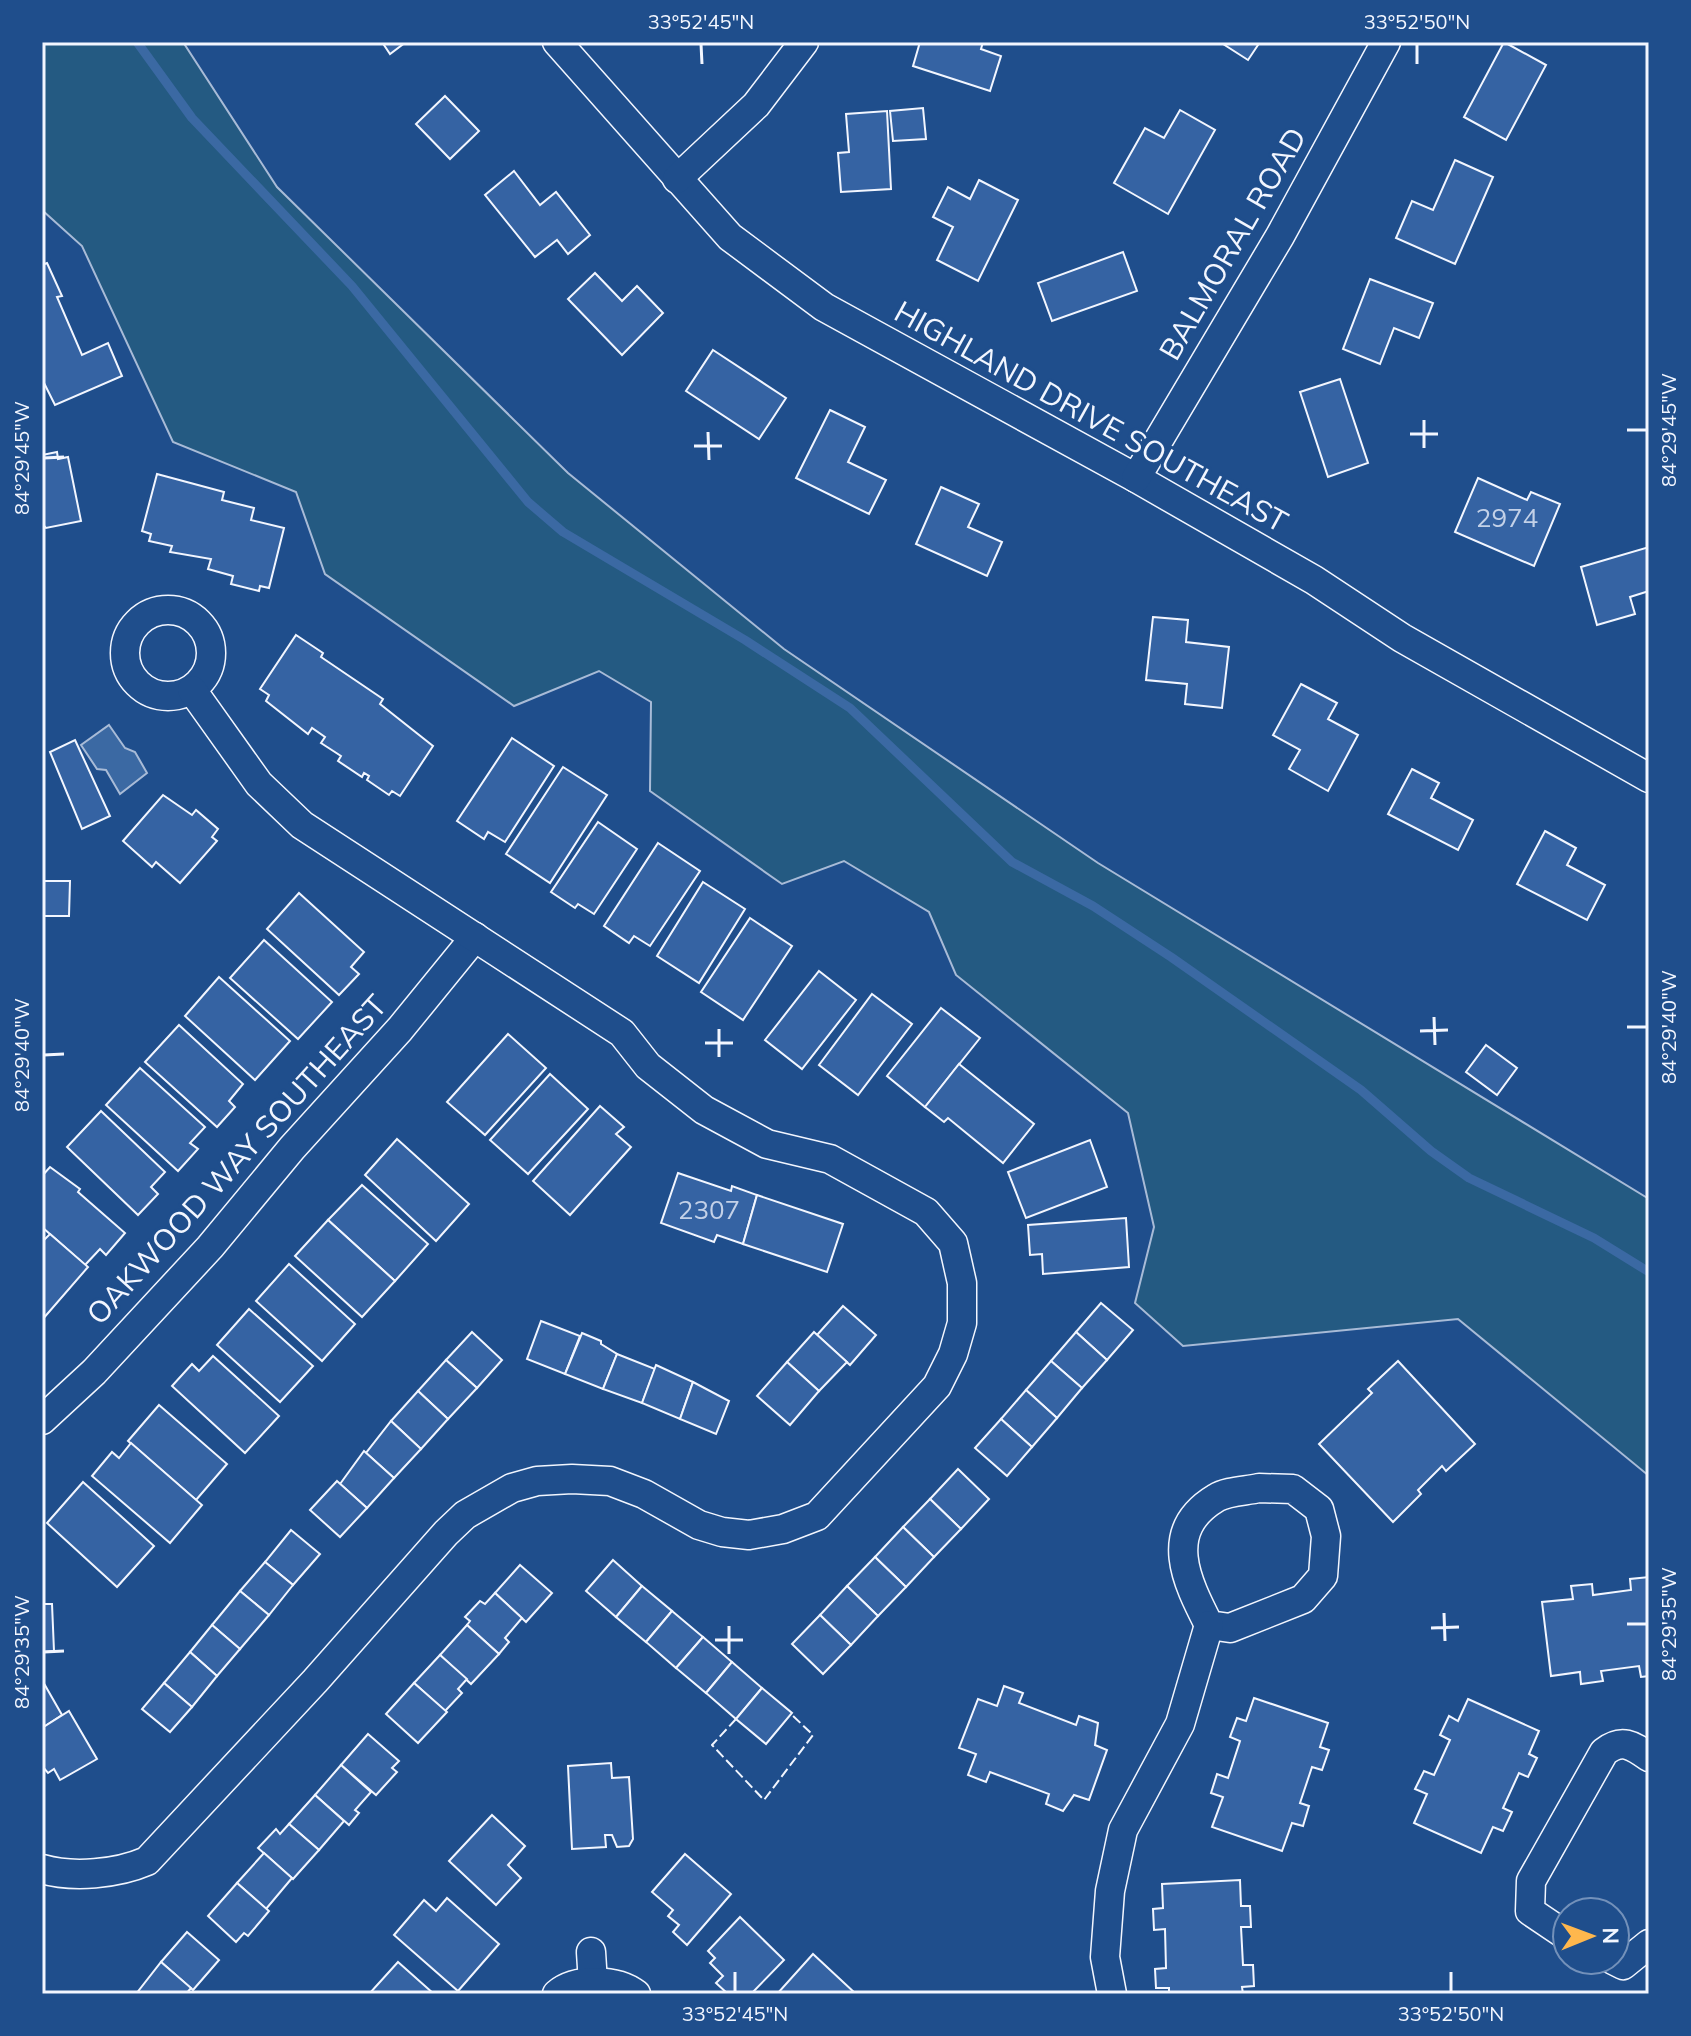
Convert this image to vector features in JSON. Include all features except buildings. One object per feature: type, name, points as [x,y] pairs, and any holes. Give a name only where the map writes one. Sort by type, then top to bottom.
[{"type":"street","name":"HIGHLAND DRIVE SOUTHEAST","points":[[557,42],[744,250],[824,307],[1136,478],[1314,580],[1402,638],[1649,778]]},
{"type":"street","points":[[677,179],[744,118],[782,75],[804,42]]},
{"type":"street","name":"BALMORAL ROAD","points":[[1136,478],[1280,236],[1386,42]]},
{"type":"street","points":[[42,1869],[77,1874],[126,1868],[147,1861],[315,1681],[446,1533],[487,1500],[537,1481],[610,1481],[644,1494],[699,1525],[722,1532],[749,1535],[783,1529],[817,1516],[937,1386],[962,1323],[962,1283],[953,1243],[926,1212],[830,1159],[767,1144],[704,1110],[648,1066],[622,1033],[302,825],[259,784],[192,690]]},
{"type":"street","name":"OAKWOOD WAY SOUTHEAST","points":[[42,1420],[94,1372],[210,1247],[300,1138],[400,1029],[475,937]]},
{"type":"street","points":[[1112,1994],[1105,1957],[1110,1891],[1123,1830],[1180,1724],[1209,1625],[1190,1586],[1182,1560],[1185,1534],[1216,1497],[1259,1488],[1293,1489],[1319,1509],[1326,1536],[1323,1576],[1303,1599],[1230,1628],[1209,1625]]},
{"type":"street","points":[[1551,1925],[1530,1911],[1531,1881],[1604,1752],[1614,1744],[1629,1743],[1649,1757]]},
{"type":"street","points":[[1631,1959],[1649,1944]]},
{"type":"street","points":[[591,1952],[593,1983]]},
{"type":"street","points":[[557,1994],[571,1985],[593,1983],[625,1985],[636,1994]]},
{"type":"shaded area","points":[[42,42],[183,42],[277,187],[568,473],[784,649],[1098,863],[1649,1199],[1649,1476],[1458,1319],[1183,1346],[1135,1303],[1154,1227],[1128,1113],[956,975],[929,912],[844,861],[782,884],[650,791],[651,702],[599,671],[514,706],[325,574],[296,492],[173,442],[82,246],[42,210]]},
{"type":"shaded area","points":[[109,725],[125,748],[135,752],[147,773],[120,794],[106,770],[97,769],[81,745]]},
{"type":"waterway","points":[[137,42],[192,118],[352,286],[528,502],[563,532],[745,640],[850,708],[1012,862],[1093,906],[1171,957],[1361,1090],[1431,1151],[1469,1178],[1594,1238],[1649,1272]]},
{"type":"fence","points":[[736,1719],[712,1745],[764,1800],[813,1735],[791,1714]]}]
